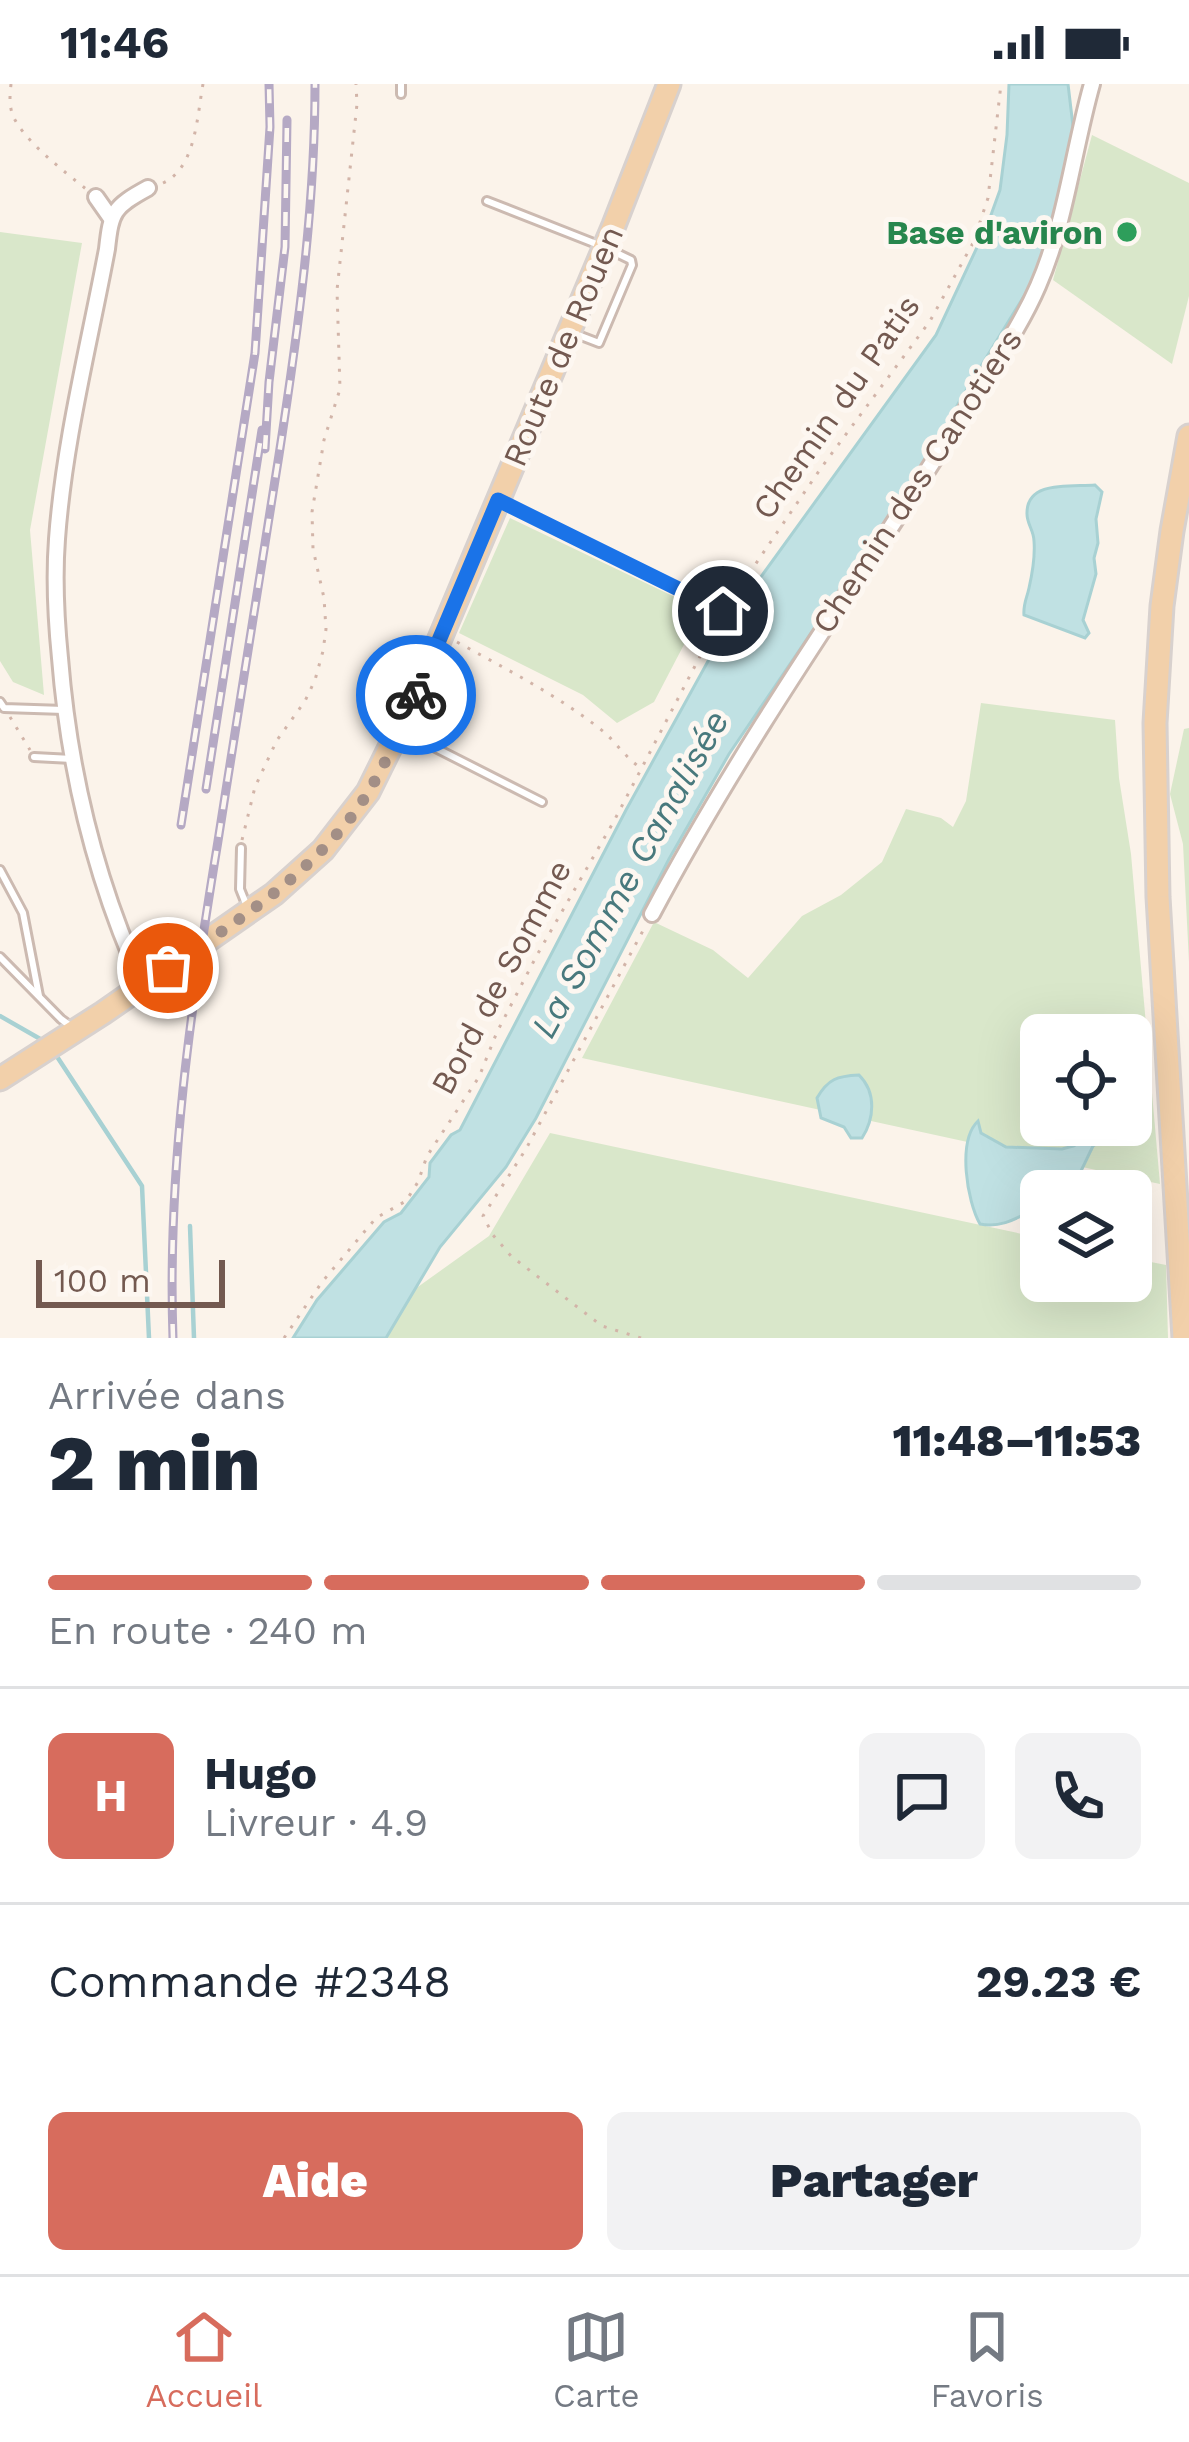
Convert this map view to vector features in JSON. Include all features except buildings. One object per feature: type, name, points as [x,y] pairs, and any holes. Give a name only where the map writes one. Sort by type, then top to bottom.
[{"type":"main road","name":"Route de Rouen","points":[[0,1079],[250,913],[290,881],[342,827],[378,776],[569,332],[669,84]]},
{"type":"main road","points":[[1184,1338],[1161,955],[1155,723],[1162,606],[1189,436]]},
{"type":"street","name":"Chemin des Canotiers","points":[[652,914],[753,734],[1013,338],[1056,240],[1089,85]]},
{"type":"street","points":[[110,217],[148,188]]},
{"type":"street","points":[[96,197],[110,217],[107,249],[63,488],[55,601],[64,710],[79,798],[115,917],[143,985]]},
{"type":"lane","points":[[401,84],[401,94]]},
{"type":"lane","points":[[488,201],[631,260],[598,343],[569,332]]},
{"type":"lane","points":[[498,500],[723,611]]},
{"type":"lane","points":[[2,705],[64,710]]},
{"type":"lane","points":[[400,730],[542,802]]},
{"type":"lane","points":[[34,757],[72,759]]},
{"type":"lane","points":[[241,848],[240,889],[250,913]]},
{"type":"lane","points":[[0,871],[23,913],[39,996],[59,1041]]},
{"type":"lane","points":[[0,957],[39,996]]},
{"type":"path","points":[[11,84],[13,118],[61,170],[96,197]]},
{"type":"path","points":[[148,188],[172,179],[184,166],[203,84]]},
{"type":"path","points":[[241,848],[255,787],[277,740],[315,680],[323,651],[324,598],[312,512],[324,440],[340,389],[337,290],[356,84]]},
{"type":"path","name":"Chemin du Patis","points":[[723,611],[930,321],[973,243],[988,198],[1001,84]]},
{"type":"path","name":"Bord de Somme","points":[[284,1338],[322,1282],[376,1219],[406,1201],[427,1156],[479,1077],[527,974],[643,769],[723,611]]},
{"type":"path","points":[[442,634],[558,698],[605,732],[643,769]]},
{"type":"path","points":[[2,705],[34,757]]},
{"type":"path","points":[[641,1338],[602,1326],[511,1256],[483,1216],[526,1149],[652,914]]},
{"type":"green space","name":"Base d'aviron","points":[[1092,135],[1189,183],[1189,296],[1172,364],[1053,280]]},
{"type":"green space","points":[[0,232],[82,243],[30,530],[44,695],[13,682],[0,661]]},
{"type":"green space","points":[[510,518],[702,610],[654,702],[617,723],[583,695],[459,633]]},
{"type":"green space","points":[[981,703],[1115,720],[1145,1014],[1020,1014],[1020,1146],[1152,1146],[1152,1093],[1160,1184],[1152,1182],[1152,1170],[1096,1170],[582,1058],[654,922],[713,950],[748,978],[802,916],[841,895],[882,862],[906,809],[941,818],[953,827],[966,801]]},
{"type":"green space","points":[[1189,728],[1189,962],[1183,844],[1170,794],[1184,729]]},
{"type":"green space","points":[[550,1133],[1020,1234],[1020,1302],[1152,1302],[1152,1262],[1166,1265],[1168,1338],[386,1338],[415,1289],[489,1236]]},
{"type":"water","name":"La Somme Canalisée","points":[[1009,84],[1068,84],[1075,143],[1037,275],[927,462],[729,754],[506,1167],[440,1247],[386,1338],[293,1338],[317,1300],[384,1222],[401,1213],[429,1177],[430,1163],[460,1130],[734,614],[936,335],[1000,190]]},
{"type":"water","points":[[1095,485],[1102,492],[1096,519],[1096,574],[1083,620],[1089,633],[1085,638],[1024,615],[1034,552],[1027,514],[1034,495],[1042,490]]},
{"type":"water","points":[[859,1075],[869,1090],[871,1114],[862,1138],[851,1138],[844,1127],[821,1118],[817,1098],[834,1080]]},
{"type":"water","points":[[978,1121],[981,1133],[1006,1147],[1093,1146],[1081,1170],[1020,1170],[1020,1216],[997,1225],[980,1224],[966,1171],[972,1130]]},
{"type":"waterway","points":[[0,1016],[42,1040]]},
{"type":"waterway","points":[[54,1052],[142,1186],[149,1338]]},
{"type":"waterway","points":[[190,1226],[194,1338]]},
{"type":"railway","points":[[181,825],[255,353],[269,84]]},
{"type":"railway","points":[[173,1338],[174,1213],[183,1088],[299,316],[309,224],[315,84]]},
{"type":"railway","points":[[265,449],[285,247],[287,120]]},
{"type":"railway","points":[[206,789],[262,430]]},
{"type":"way so far","points":[[168,968],[250,913],[323,850],[368,792],[416,695]]},
{"type":"place","name":"Base d'aviron","points":[[1127,232]]},
{"type":"route","points":[[416,695],[498,500],[723,611]]}]
